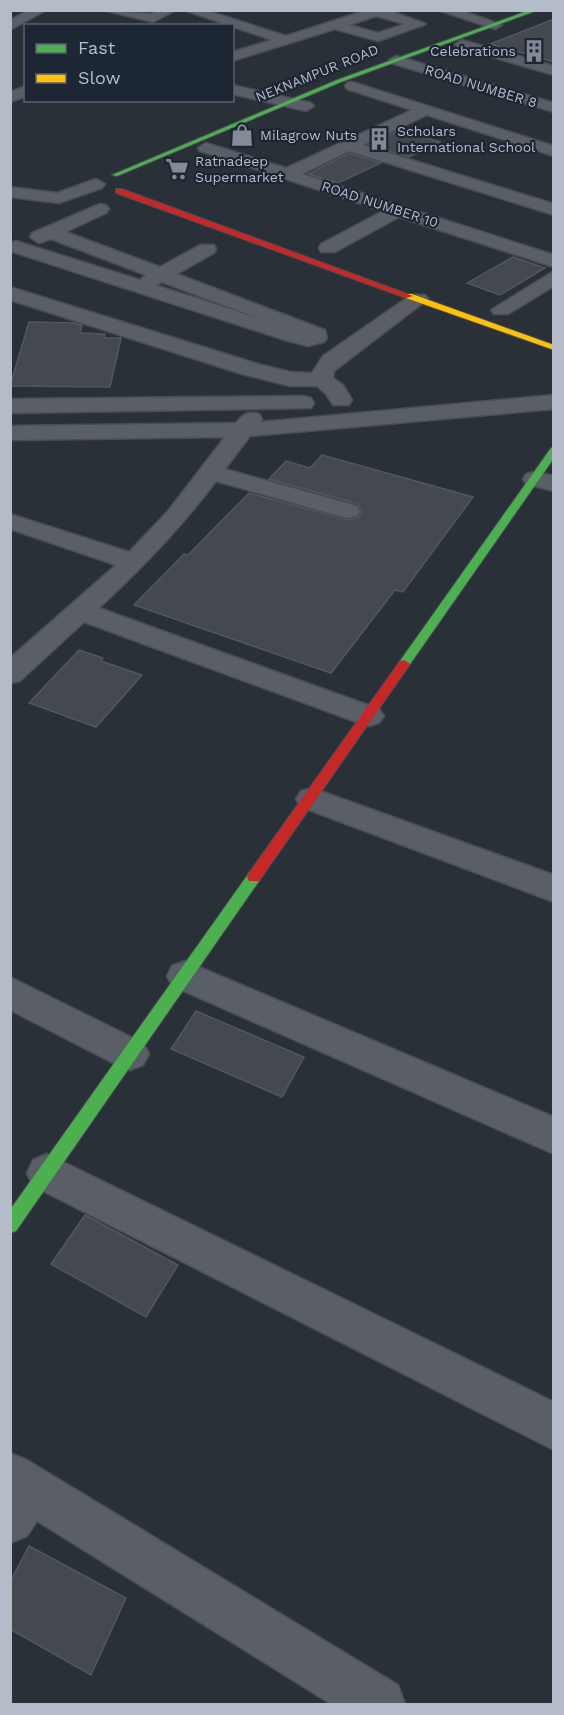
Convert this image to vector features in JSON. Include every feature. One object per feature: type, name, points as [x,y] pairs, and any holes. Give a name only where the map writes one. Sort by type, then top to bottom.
[{"type":"street","points":[[10,26],[40,10]]},
{"type":"street","points":[[109,10],[153,18],[170,10]]},
{"type":"street","points":[[190,10],[234,24]]},
{"type":"street","points":[[444,10],[495,25]]},
{"type":"street","name":"NEKNAMPUR ROAD","points":[[96,184],[101,178],[115,175],[289,102],[536,10]]},
{"type":"street","points":[[234,56],[382,12],[419,24],[376,37],[341,26]]},
{"type":"street","name":"NEKNAMPUR ROAD","points":[[119,191],[133,187],[138,181],[135,178],[352,86],[402,61],[462,44],[554,12]]},
{"type":"street","points":[[192,24],[204,15]]},
{"type":"street","points":[[234,24],[286,40]]},
{"type":"street","points":[[462,44],[554,70]]},
{"type":"street","points":[[535,65],[554,58]]},
{"type":"street","name":"ROAD NUMBER 8","points":[[402,61],[554,108]]},
{"type":"street","points":[[10,83],[24,76]]},
{"type":"street","points":[[352,86],[554,151]]},
{"type":"street","points":[[234,89],[306,106]]},
{"type":"street","points":[[10,98],[24,91]]},
{"type":"street","points":[[287,174],[426,110]]},
{"type":"street","points":[[346,145],[554,210]]},
{"type":"street","name":"ROAD NUMBER 10","points":[[206,147],[554,261]]},
{"type":"street","points":[[115,175],[135,178]]},
{"type":"street","points":[[10,192],[58,198],[96,184],[104,189],[119,191],[554,348]]},
{"type":"street","points":[[13,248],[100,209]]},
{"type":"street","points":[[322,246],[398,210]]},
{"type":"street","points":[[13,248],[296,337],[308,340],[316,338],[318,334],[50,232]]},
{"type":"street","points":[[322,246],[349,256]]},
{"type":"street","points":[[89,318],[139,286],[207,249]]},
{"type":"street","points":[[496,308],[554,277]]},
{"type":"street","points":[[10,293],[250,369],[290,379],[322,380],[335,390],[341,400]]},
{"type":"street","points":[[322,380],[324,370],[331,361],[418,299]]},
{"type":"street","points":[[496,308],[522,318]]},
{"type":"street","points":[[10,406],[261,405],[530,383]]},
{"type":"street","points":[[10,433],[243,430],[554,402]]},
{"type":"street","points":[[10,674],[23,646],[81,611],[134,562],[177,516],[261,405]]},
{"type":"street","points":[[10,1225],[369,716],[544,482],[554,450]]},
{"type":"street","points":[[210,472],[348,511]]},
{"type":"street","points":[[10,520],[134,562]]},
{"type":"street","points":[[81,611],[369,716]]},
{"type":"street","points":[[312,799],[554,889]]},
{"type":"street","points":[[185,976],[554,1136]]},
{"type":"street","points":[[10,992],[130,1054]]},
{"type":"street","points":[[47,1173],[554,1427]]},
{"type":"street","points":[[17,1495],[379,1704]]},
{"type":"building","points":[[554,19],[554,62],[490,44]]},
{"type":"building","name":"Scholars International School","points":[[400,130],[440,142],[409,157],[369,145]]},
{"type":"building","points":[[349,153],[381,163],[338,183],[308,174]]},
{"type":"building","points":[[513,257],[545,268],[500,295],[467,283]]},
{"type":"building","points":[[29,322],[73,323],[82,325],[80,333],[105,334],[104,338],[121,338],[110,387],[10,386]]},
{"type":"building","points":[[322,455],[473,497],[403,592],[395,590],[331,673],[134,605],[184,554],[188,555],[249,493],[348,520],[359,517],[362,510],[358,504],[269,479],[286,461],[310,468]]},
{"type":"building","points":[[79,650],[103,658],[101,661],[142,675],[96,727],[29,703]]},
{"type":"building","points":[[196,1011],[304,1057],[282,1097],[171,1049]]},
{"type":"building","points":[[85,1215],[178,1265],[146,1317],[51,1264]]},
{"type":"building","points":[[29,1546],[126,1598],[91,1675],[10,1629],[10,1582]]},
{"type":"traffic: fast","points":[[115,175],[339,81],[536,10]]},
{"type":"traffic: fast","points":[[404,664],[554,450]]},
{"type":"traffic: fast","points":[[10,1225],[254,877]]},
{"type":"traffic: slow","points":[[409,296],[554,348]]},
{"type":"traffic: jam","points":[[119,191],[409,296]]},
{"type":"traffic: jam","points":[[254,877],[404,664]]},
{"type":"place","name":"Celebrations","points":[[534,51]]},
{"type":"place","name":"Milagrow Nuts","points":[[242,135]]},
{"type":"place","name":"Scholars International School","points":[[379,139]]},
{"type":"place","name":"Ratnadeep Supermarket","points":[[177,169]]}]
